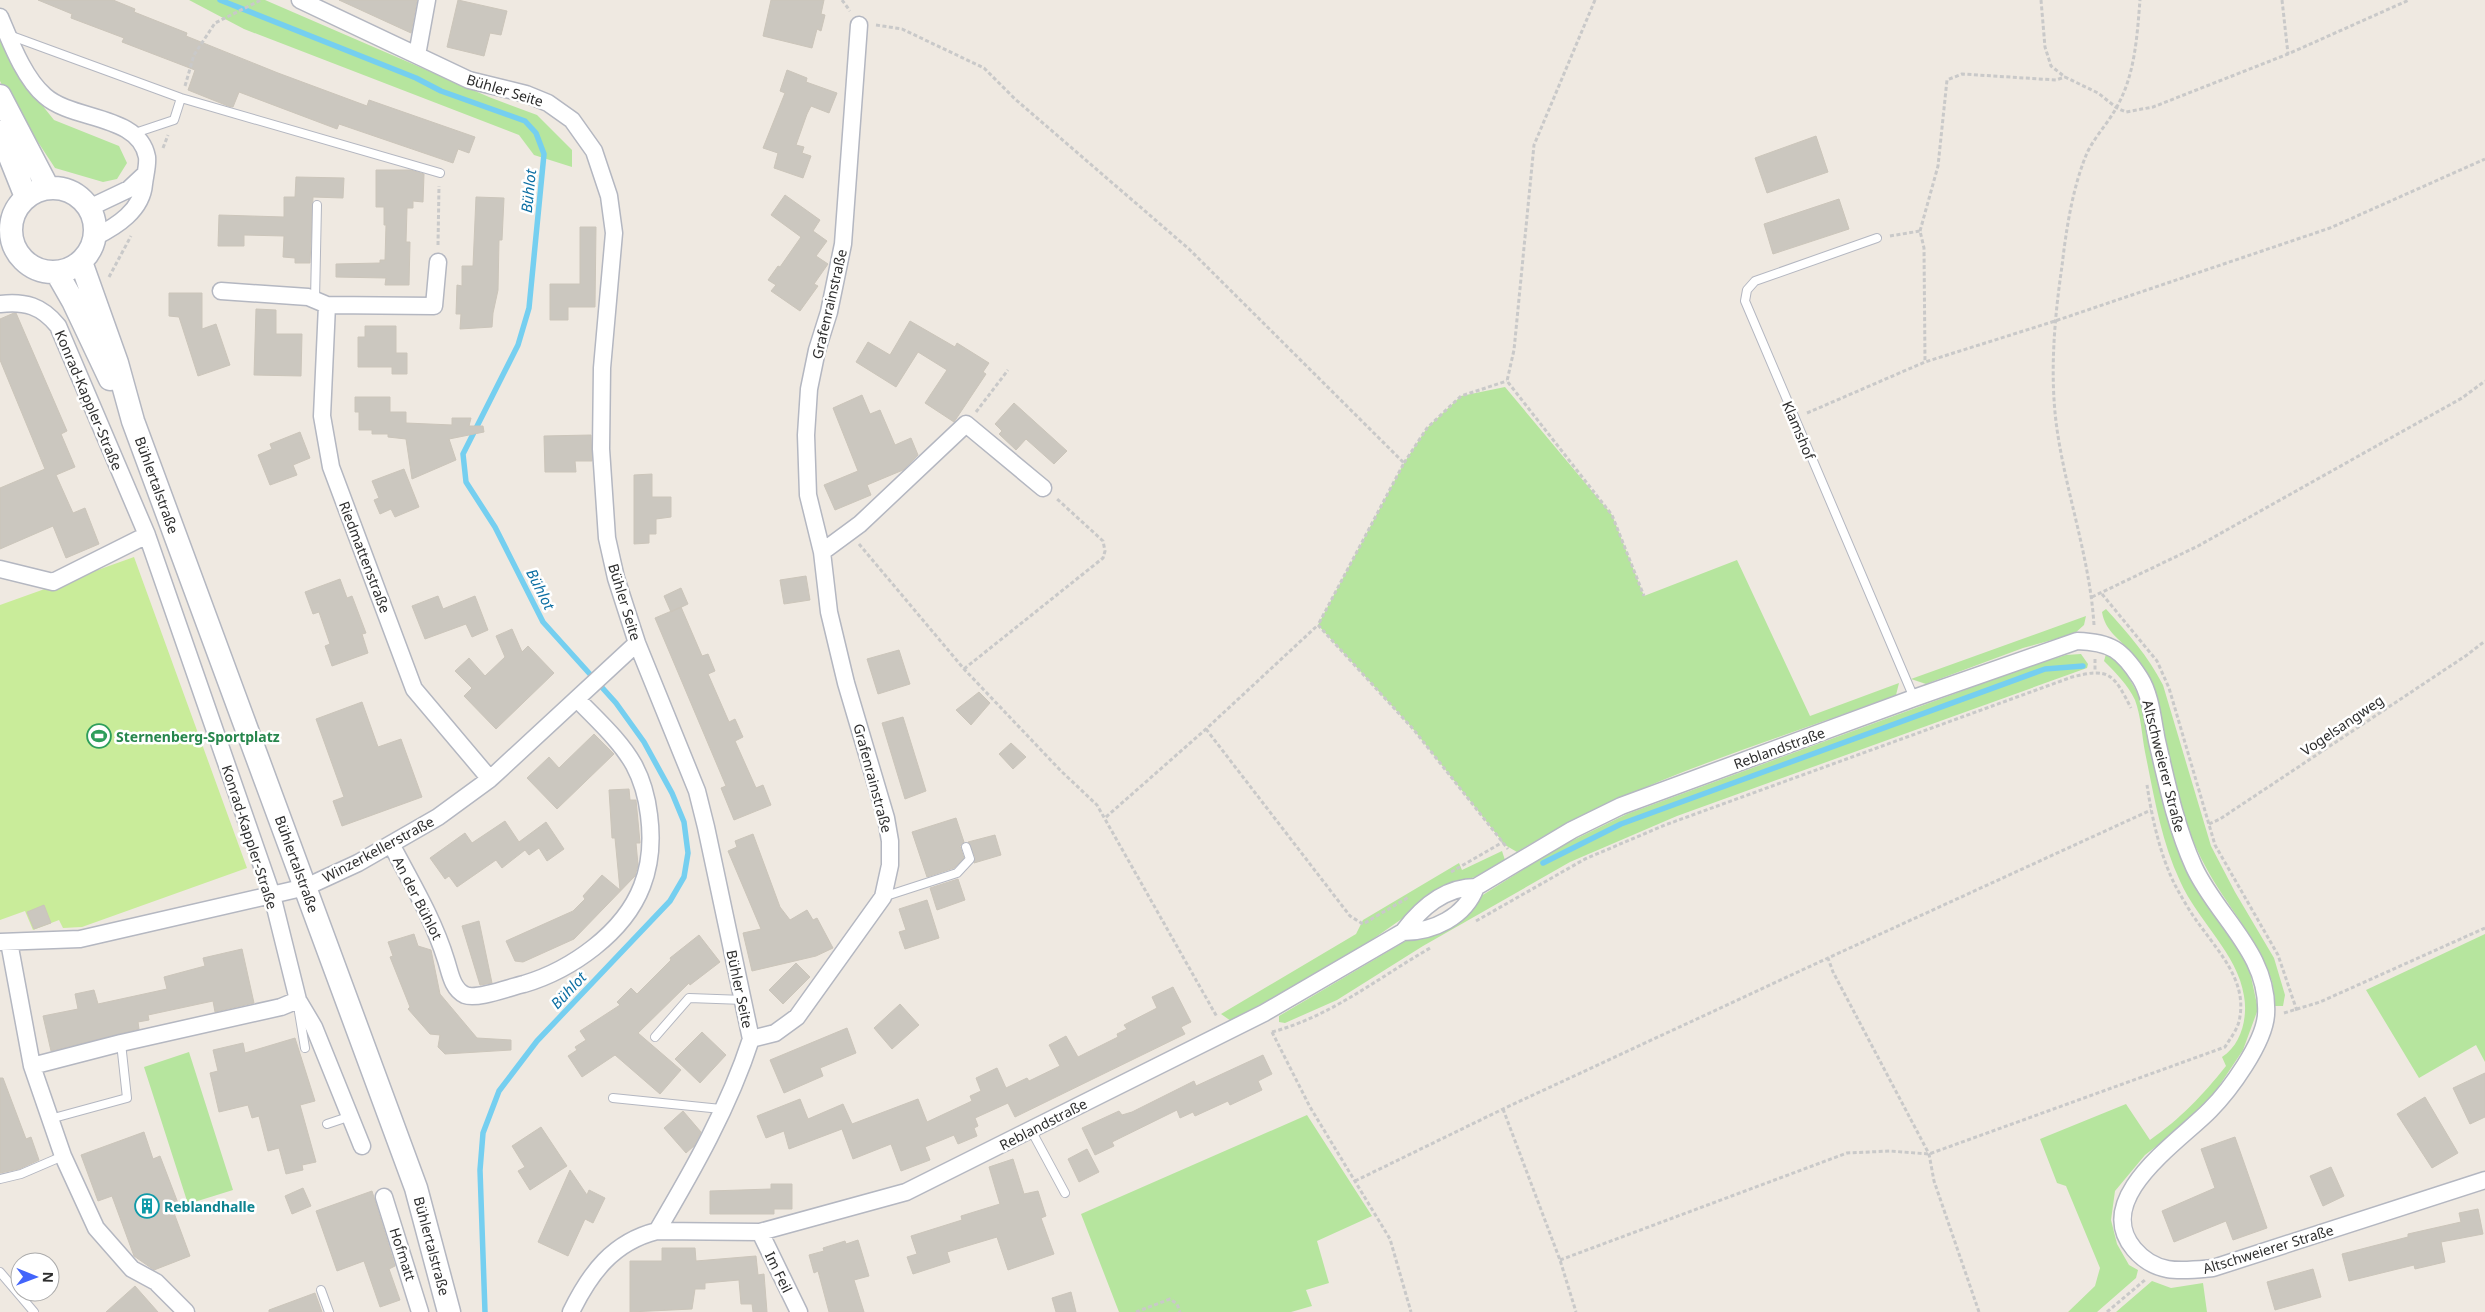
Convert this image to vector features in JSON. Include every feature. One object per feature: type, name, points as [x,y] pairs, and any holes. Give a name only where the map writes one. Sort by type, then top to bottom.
[{"type":"main road","points":[[0,96],[48,188]]},
{"type":"main road","points":[[0,132],[26,197]]},
{"type":"main road","points":[[48,188],[64,189],[79,196],[89,208],[95,222],[95,237],[90,250],[82,262],[70,269],[56,272],[41,271],[8,250],[11,236],[6,222],[26,197],[36,191],[48,188]]},
{"type":"main road","name":"Bühlertalstraße","points":[[82,262],[117,363],[133,421],[416,1188],[449,1312]]},
{"type":"main road","name":"Bühlertalstraße","points":[[56,272],[73,301],[104,369],[133,421]]},
{"type":"street","name":"Bühler Seite","points":[[300,0],[469,80],[526,94],[548,103],[572,120],[594,151],[609,196],[614,233],[602,368],[601,449],[607,538],[616,578],[637,643],[696,791],[706,827],[751,1039],[743,1064],[721,1109],[706,1148],[657,1231]]},
{"type":"street","points":[[417,55],[427,0]]},
{"type":"street","points":[[0,17],[29,76],[43,95],[58,107],[118,125],[135,134],[144,145],[148,159],[144,191],[130,214],[111,229],[95,237]]},
{"type":"street","name":"Grafenrainstraße","points":[[751,1039],[775,1033],[797,1017],[884,897],[890,865],[890,841],[886,818],[846,683],[832,621],[822,552],[808,495],[806,436],[809,390],[817,350],[829,312],[843,244],[859,25]]},
{"type":"street","points":[[89,208],[129,189],[145,174]]},
{"type":"street","points":[[221,291],[308,297],[321,302],[434,306],[438,262]]},
{"type":"street","name":"Riedmattenstraße","points":[[321,302],[322,416],[331,467],[414,689],[490,780]]},
{"type":"street","name":"Konrad-Kappler-Straße","points":[[0,304],[33,305],[49,314],[58,326],[146,535],[272,895],[298,1000],[314,1026],[362,1146]]},
{"type":"street","points":[[822,552],[849,532],[966,424],[1043,488]]},
{"type":"street","points":[[3,575],[53,582],[146,535]]},
{"type":"street","name":"Reblandstraße","points":[[657,1231],[760,1232],[906,1192],[1264,1013],[1403,932],[1414,917],[1428,904],[1448,892],[1464,887],[1476,887],[1572,830],[1621,806],[1914,698],[2060,647],[2077,642],[2095,642]]},
{"type":"street","name":"Altschweierer Straße","points":[[2095,642],[2120,651],[2142,680],[2180,833],[2194,868],[2248,947],[2258,969],[2266,1016],[2248,1060],[2229,1088],[2210,1110],[2144,1171],[2127,1198],[2123,1226],[2128,1242],[2139,1255],[2156,1267],[2181,1272],[2213,1268],[2485,1180]]},
{"type":"street","name":"Winzerkellerstraße","points":[[4,942],[80,939],[306,887],[358,863],[438,816],[490,780],[637,643]]},
{"type":"street","name":"An der Bühlot","points":[[390,844],[437,931],[454,986],[465,995],[476,996],[528,982],[554,973],[582,956],[610,932],[631,908],[645,877],[650,860],[651,832],[647,799],[635,766],[582,694]]},
{"type":"street","name":"Reblandstraße","points":[[1403,932],[1418,932],[1433,928],[1452,918],[1472,898],[1476,887]]},
{"type":"street","points":[[4,942],[32,1066],[63,1156],[96,1228],[132,1269],[156,1282],[186,1312]]},
{"type":"street","points":[[32,1066],[121,1043],[281,1008],[298,1000]]},
{"type":"street","name":"Hofmatt","points":[[384,1197],[420,1312]]},
{"type":"street","points":[[571,1312],[584,1286],[602,1262],[621,1245],[641,1235],[657,1231]]},
{"type":"street","name":"Im Feil","points":[[760,1232],[799,1312]]},
{"type":"lane","points":[[8,35],[181,98],[440,173]]},
{"type":"lane","points":[[135,134],[174,120],[181,98]]},
{"type":"lane","points":[[317,205],[321,302]]},
{"type":"lane","name":"Klamshof","points":[[1877,238],[1755,281],[1747,290],[1745,301],[1914,698]]},
{"type":"lane","points":[[884,897],[957,873],[970,859],[966,847]]},
{"type":"lane","points":[[655,1037],[689,998],[744,1000]]},
{"type":"lane","points":[[298,1000],[305,1048]]},
{"type":"lane","points":[[50,1119],[128,1098],[121,1043]]},
{"type":"lane","points":[[613,1098],[721,1109]]},
{"type":"lane","points":[[327,1124],[351,1116]]},
{"type":"lane","points":[[1031,1130],[1065,1192]]},
{"type":"lane","points":[[0,1178],[21,1174],[63,1156]]},
{"type":"lane","points":[[0,1272],[34,1312]]},
{"type":"lane","points":[[321,1290],[329,1312]]},
{"type":"path","points":[[1507,381],[1514,350],[1534,145],[1595,0]]},
{"type":"path","points":[[2041,0],[2045,47],[2051,66],[2065,77],[2098,93],[2116,108],[2126,112],[2153,107],[2288,54],[2409,0]]},
{"type":"path","points":[[2095,642],[2092,597],[2058,435],[2052,379],[2056,321],[2062,264],[2073,203],[2085,157],[2116,108],[2132,67],[2140,0]]},
{"type":"path","points":[[2282,0],[2288,54]]},
{"type":"path","points":[[181,98],[194,55],[215,23],[260,1]]},
{"type":"path","points":[[859,25],[902,29],[984,68],[1015,99],[1189,249],[1404,463]]},
{"type":"path","points":[[1925,362],[1924,248],[1920,231],[1938,166],[1947,80],[1962,74],[2056,80],[2065,77]]},
{"type":"path","points":[[1794,418],[1925,362],[2056,321],[2330,228],[2485,159]]},
{"type":"path","points":[[438,262],[440,173]]},
{"type":"path","points":[[1877,238],[1920,231]]},
{"type":"path","points":[[966,424],[1008,370]]},
{"type":"path","points":[[1106,817],[1206,729],[1318,625],[1404,463],[1427,428],[1460,396],[1507,381]]},
{"type":"path","points":[[1507,381],[1612,515],[1644,596]]},
{"type":"path","points":[[2092,597],[2102,594],[2206,541],[2462,398],[2485,381]]},
{"type":"path","points":[[964,669],[1103,558],[1105,551],[1104,541],[1043,488]]},
{"type":"path","points":[[849,532],[964,669],[1061,771],[1097,805],[1106,817],[1226,1032]]},
{"type":"path","points":[[2102,594],[2157,661],[2169,688],[2208,824],[2224,864],[2278,956],[2297,1011],[2372,980],[2485,928]]},
{"type":"path","points":[[1318,625],[1414,730],[1517,862]]},
{"type":"path","name":"Vogelsangweg","points":[[2208,824],[2220,819],[2467,656],[2485,641]]},
{"type":"path","points":[[1475,922],[1585,859],[1665,825],[2072,677],[2095,671],[2110,676],[2121,688],[2132,709]]},
{"type":"path","points":[[1206,729],[1350,916],[1363,924],[1412,895]]},
{"type":"path","points":[[1560,1260],[1847,1153],[1890,1151],[1929,1154],[2036,1114],[2217,1052],[2225,1047],[2233,1035],[2240,1016],[2240,998],[2234,977],[2229,966],[2198,922],[2174,883],[2151,810],[2147,783]]},
{"type":"path","points":[[1355,1181],[1503,1109],[2151,810]]},
{"type":"path","points":[[1444,876],[1503,842]]},
{"type":"path","points":[[1411,1312],[1390,1238],[1310,1107],[1272,1032],[1338,1006],[1441,942]]},
{"type":"path","points":[[1828,958],[1833,972],[1929,1154],[1934,1181],[1979,1312]]},
{"type":"path","points":[[1503,1109],[1560,1260],[1576,1312]]},
{"type":"path","points":[[2107,1312],[2146,1280],[2156,1267]]},
{"type":"path","points":[[1136,1312],[1170,1300],[1177,1304],[1180,1312]]},
{"type":"green space","points":[[189,0],[265,0],[489,97],[537,115],[572,150],[572,167],[534,155],[519,135],[244,29]]},
{"type":"green space","points":[[0,22],[34,95],[54,120],[119,146],[127,163],[117,179],[103,182],[55,168],[7,95],[0,81]]},
{"type":"green space","points":[[1505,387],[1612,515],[1644,596],[1737,560],[1810,716],[1899,683],[1896,695],[1655,783],[1562,827],[1517,852],[1505,845],[1414,730],[1318,625],[1404,463],[1427,428],[1461,396]]},
{"type":"green space","name":"Sternenberg-Sportplatz","points":[[134,557],[247,868],[82,927],[63,928],[59,920],[33,930],[25,911],[0,920],[0,605]]},
{"type":"green space","points":[[2106,609],[2137,645],[2163,685],[2211,846],[2235,892],[2274,958],[2285,995],[2283,1006],[2275,1006],[2272,983],[2263,960],[2209,873],[2192,838],[2172,774],[2153,687],[2140,663],[2106,624],[2102,612]]},
{"type":"green space","points":[[2086,616],[2084,625],[2074,634],[2023,648],[1926,684],[1911,679]]},
{"type":"green space","points":[[2081,654],[2088,664],[2087,668],[1677,816],[1570,862],[1423,946],[1337,1000],[1285,1023],[1279,1022],[1279,1016],[1470,903],[1559,847],[1627,814],[2030,666],[2066,655]]},
{"type":"green space","points":[[2106,654],[2122,666],[2137,692],[2145,714],[2169,824],[2181,857],[2207,905],[2239,948],[2250,972],[2258,1009],[2243,1050],[2213,1095],[2171,1135],[2145,1155],[2115,1191],[2111,1220],[2117,1244],[2129,1265],[2138,1270],[2136,1278],[2097,1312],[2068,1312],[2095,1286],[2100,1268],[2066,1186],[2057,1183],[2040,1139],[2126,1104],[2150,1140],[2191,1106],[2226,1066],[2222,1057],[2234,1046],[2242,1030],[2245,1013],[2244,996],[2234,966],[2226,951],[2196,910],[2173,865],[2155,801],[2137,706],[2125,684],[2104,661]]},
{"type":"green space","points":[[1502,851],[1505,860],[1477,876],[1446,888],[1353,953],[1231,1021],[1221,1014],[1356,934],[1363,920],[1459,863],[1462,870]]},
{"type":"green space","points":[[2485,934],[2485,1062],[2476,1045],[2419,1078],[2366,990]]},
{"type":"green space","points":[[189,1052],[233,1190],[188,1204],[144,1067]]},
{"type":"green space","points":[[1307,1115],[1372,1216],[1317,1241],[1329,1283],[1306,1290],[1312,1306],[1291,1312],[1119,1312],[1081,1214]]},
{"type":"green space","points":[[2152,1281],[2171,1288],[2203,1283],[2207,1312],[2116,1312]]},
{"type":"building","points":[[38,0],[113,0],[135,9],[134,12],[187,33],[186,36],[278,73],[367,106],[369,100],[475,137],[469,153],[458,149],[453,163],[339,124],[337,129],[239,92],[233,107],[228,106],[188,90],[195,70],[122,42],[124,38],[71,18],[72,14]]},
{"type":"building","points":[[339,0],[417,0],[411,33]]},
{"type":"building","points":[[458,0],[507,11],[501,35],[490,33],[484,56],[447,47]]},
{"type":"building","points":[[771,0],[824,0],[821,14],[825,15],[821,31],[817,29],[812,48],[763,36]]},
{"type":"building","points":[[787,70],[807,78],[806,82],[837,93],[829,113],[811,106],[807,114],[796,145],[804,147],[802,153],[811,156],[803,178],[774,168],[778,153],[763,148],[785,93],[780,91]]},
{"type":"building","points":[[1816,136],[1828,172],[1767,193],[1755,158]]},
{"type":"building","points":[[376,170],[411,170],[424,174],[423,202],[413,201],[413,208],[407,208],[406,242],[410,242],[409,285],[385,285],[386,278],[336,277],[336,264],[380,263],[380,260],[385,260],[386,225],[384,225],[384,207],[376,207]]},
{"type":"building","points":[[296,177],[344,178],[343,198],[313,197],[310,263],[295,263],[295,258],[283,257],[284,236],[244,235],[244,246],[218,246],[219,215],[284,217],[284,197],[295,197]]},
{"type":"building","points":[[785,195],[820,220],[813,231],[827,241],[816,256],[828,264],[814,284],[818,286],[800,311],[771,291],[776,285],[768,280],[778,266],[780,267],[801,237],[771,215]]},
{"type":"building","points":[[476,197],[504,198],[502,240],[499,240],[498,290],[492,327],[460,329],[461,314],[456,314],[457,285],[462,286],[462,266],[473,266]]},
{"type":"building","points":[[1839,199],[1849,229],[1773,254],[1764,224]]},
{"type":"building","points":[[580,227],[596,227],[595,307],[568,307],[568,320],[550,320],[550,284],[580,284]]},
{"type":"building","points":[[169,293],[202,293],[202,329],[216,324],[230,365],[198,376],[179,317],[169,316]]},
{"type":"building","points":[[256,309],[276,310],[276,334],[302,334],[301,376],[254,375]]},
{"type":"building","points":[[16,313],[67,431],[61,434],[75,467],[56,475],[73,513],[85,508],[99,544],[66,558],[53,526],[0,549],[0,488],[45,469],[0,360],[0,319]]},
{"type":"building","points":[[910,321],[955,347],[957,343],[989,363],[983,372],[986,374],[954,422],[925,403],[947,370],[918,352],[896,387],[856,362],[868,342],[890,355]]},
{"type":"building","points":[[365,326],[396,326],[396,353],[407,353],[407,374],[392,374],[392,367],[358,367],[358,337],[365,337]]},
{"type":"building","points":[[862,395],[870,414],[880,410],[895,445],[911,438],[918,455],[903,470],[867,485],[871,495],[835,510],[824,485],[858,471],[833,408]]},
{"type":"building","points":[[355,397],[390,397],[390,412],[406,412],[406,423],[452,425],[452,418],[471,418],[469,426],[483,426],[484,432],[449,439],[456,460],[412,479],[406,439],[388,437],[388,434],[372,434],[372,430],[359,430],[359,412],[355,412]]},
{"type":"building","points":[[1014,403],[1067,451],[1054,464],[1026,439],[1016,450],[999,434],[1002,431],[995,424]]},
{"type":"building","points":[[300,432],[310,458],[293,465],[297,475],[270,485],[258,455],[272,449],[270,444]]},
{"type":"building","points":[[591,435],[592,461],[575,461],[576,472],[545,472],[544,436]]},
{"type":"building","points":[[404,469],[419,507],[395,517],[391,509],[380,514],[374,500],[379,498],[372,481]]},
{"type":"building","points":[[652,474],[652,497],[671,497],[671,517],[656,519],[656,534],[649,534],[649,543],[634,544],[634,475]]},
{"type":"building","points":[[806,576],[810,600],[784,604],[780,580]]},
{"type":"building","points":[[340,579],[347,598],[352,596],[366,633],[362,634],[368,653],[332,666],[325,646],[330,644],[319,612],[313,614],[305,592]]},
{"type":"building","points":[[681,588],[688,604],[671,612],[664,596]]},
{"type":"building","points":[[438,596],[443,609],[475,596],[488,630],[472,637],[466,624],[425,639],[412,606]]},
{"type":"building","points":[[681,607],[702,656],[708,654],[715,671],[708,674],[729,722],[735,719],[743,737],[735,741],[756,788],[763,785],[771,805],[734,820],[721,788],[726,786],[655,618]]},
{"type":"building","points":[[512,629],[522,652],[528,646],[554,673],[496,729],[464,696],[472,688],[455,671],[469,658],[485,676],[505,657],[496,636]]},
{"type":"building","points":[[899,650],[910,684],[878,694],[867,659]]},
{"type":"building","points":[[979,692],[990,703],[971,725],[956,710]]},
{"type":"building","points":[[362,702],[378,747],[401,739],[422,797],[342,826],[333,801],[344,797],[316,719]]},
{"type":"building","points":[[903,717],[926,791],[905,799],[882,723]]},
{"type":"building","points":[[594,734],[614,754],[557,809],[527,778],[549,757],[559,768]]},
{"type":"building","points":[[1011,743],[1026,757],[1013,769],[999,754]]},
{"type":"building","points":[[629,789],[630,800],[636,800],[640,843],[636,843],[638,865],[635,876],[574,939],[523,962],[515,961],[506,941],[573,911],[585,899],[583,896],[602,875],[620,890],[615,838],[612,838],[609,790]]},
{"type":"building","points":[[956,818],[964,842],[960,846],[964,858],[954,868],[927,877],[912,832]]},
{"type":"building","points":[[505,821],[519,842],[546,822],[564,849],[547,861],[539,848],[529,855],[525,850],[502,868],[496,860],[457,887],[449,876],[445,879],[430,858],[465,833],[472,843]]},
{"type":"building","points":[[753,834],[780,907],[790,920],[807,910],[813,920],[817,918],[833,948],[816,956],[752,971],[743,933],[761,929],[728,851],[737,847],[735,841]]},
{"type":"building","points":[[995,835],[1001,855],[974,863],[975,857],[968,842]]},
{"type":"building","points":[[958,879],[965,900],[937,910],[930,888]]},
{"type":"building","points":[[927,900],[939,938],[905,949],[899,932],[906,930],[899,909]]},
{"type":"building","points":[[44,905],[51,923],[34,929],[27,912]]},
{"type":"building","points":[[479,921],[492,983],[480,985],[462,926]]},
{"type":"building","points":[[414,934],[418,946],[431,950],[440,994],[477,1038],[511,1040],[511,1050],[445,1054],[438,1047],[440,1035],[430,1034],[408,1009],[410,1007],[390,957],[393,956],[388,942]]},
{"type":"building","points":[[699,935],[720,962],[690,985],[689,983],[638,1033],[681,1070],[660,1094],[615,1055],[582,1077],[568,1056],[577,1050],[575,1047],[586,1040],[580,1031],[620,1005],[617,1002],[631,988],[637,994],[671,960],[670,958]]},
{"type":"building","points":[[242,949],[254,1003],[215,1012],[213,1001],[148,1015],[149,1020],[138,1022],[139,1029],[51,1051],[43,1016],[78,1009],[75,994],[94,990],[98,1004],[167,989],[164,977],[205,966],[203,958]]},
{"type":"building","points":[[796,963],[810,977],[783,1004],[769,990]]},
{"type":"building","points":[[1173,987],[1191,1022],[1181,1027],[1185,1034],[1015,1117],[1008,1103],[975,1118],[978,1126],[974,1128],[977,1136],[958,1144],[954,1135],[925,1147],[930,1160],[901,1171],[891,1144],[853,1159],[842,1129],[789,1149],[784,1131],[766,1138],[757,1116],[800,1099],[808,1119],[843,1104],[852,1124],[918,1099],[927,1122],[972,1101],[970,1096],[981,1091],[976,1078],[997,1068],[1006,1088],[1027,1078],[1029,1081],[1060,1066],[1049,1045],[1066,1036],[1078,1057],[1118,1037],[1117,1034],[1127,1029],[1124,1025],[1157,1008],[1152,997]]},
{"type":"building","points":[[900,1004],[919,1025],[892,1049],[874,1028]]},
{"type":"building","points":[[847,1028],[856,1053],[820,1068],[823,1076],[784,1093],[770,1060]]},
{"type":"building","points":[[702,1032],[726,1055],[700,1083],[675,1059]]},
{"type":"building","points":[[295,1038],[315,1101],[300,1105],[316,1162],[302,1165],[303,1170],[286,1174],[279,1148],[268,1151],[259,1116],[252,1118],[248,1105],[219,1112],[210,1073],[218,1071],[213,1050],[243,1043],[245,1053]]},
{"type":"building","points":[[1263,1055],[1272,1074],[1258,1081],[1262,1090],[1230,1105],[1228,1101],[1195,1116],[1193,1112],[1180,1118],[1177,1110],[1112,1142],[1114,1146],[1095,1155],[1082,1128],[1119,1111],[1122,1115],[1132,1112],[1194,1081],[1196,1086]]},
{"type":"building","points":[[2485,1073],[2485,1117],[2470,1124],[2453,1088]]},
{"type":"building","points":[[0,1078],[3,1078],[26,1139],[31,1137],[39,1160],[19,1169],[0,1173]]},
{"type":"building","points":[[2425,1097],[2458,1153],[2432,1168],[2397,1114]]},
{"type":"building","points":[[683,1111],[701,1132],[694,1146],[686,1153],[664,1128]]},
{"type":"building","points":[[541,1127],[567,1166],[530,1190],[518,1171],[525,1167],[512,1146]]},
{"type":"building","name":"Reblandhalle","points":[[144,1132],[153,1159],[160,1156],[181,1211],[174,1213],[190,1256],[154,1270],[134,1256],[112,1196],[98,1201],[81,1155]]},
{"type":"building","points":[[2235,1137],[2267,1228],[2233,1240],[2226,1221],[2174,1242],[2162,1211],[2215,1188],[2201,1149]]},
{"type":"building","points":[[1087,1149],[1099,1172],[1079,1182],[1068,1159]]},
{"type":"building","points":[[1013,1159],[1024,1194],[1038,1191],[1046,1216],[1041,1218],[1054,1254],[1008,1270],[997,1237],[947,1252],[950,1262],[913,1274],[907,1257],[917,1254],[911,1236],[962,1220],[961,1216],[1000,1204],[989,1167]]},
{"type":"building","points":[[2331,1167],[2344,1196],[2323,1206],[2310,1176]]},
{"type":"building","points":[[570,1170],[587,1195],[589,1190],[605,1198],[593,1223],[585,1219],[568,1256],[538,1242]]},
{"type":"building","points":[[771,1184],[792,1184],[792,1209],[774,1209],[774,1214],[710,1214],[710,1191],[771,1189]]},
{"type":"building","points":[[303,1188],[311,1206],[292,1214],[285,1196]]},
{"type":"building","points":[[372,1191],[395,1266],[389,1269],[400,1300],[380,1307],[364,1261],[337,1271],[316,1211]]},
{"type":"building","points":[[2478,1209],[2483,1234],[2441,1242],[2445,1262],[2415,1269],[2414,1265],[2349,1281],[2342,1254],[2408,1237],[2408,1234],[2461,1222],[2459,1213]]},
{"type":"building","points":[[858,1240],[869,1276],[854,1280],[864,1312],[829,1312],[818,1271],[814,1273],[809,1255],[824,1251],[823,1248],[845,1241],[846,1244]]},
{"type":"building","points":[[662,1248],[695,1248],[696,1261],[756,1256],[758,1275],[764,1274],[767,1312],[753,1312],[752,1304],[741,1304],[739,1280],[705,1283],[705,1289],[695,1289],[692,1309],[630,1312],[630,1261],[662,1261]]},
{"type":"building","points":[[2313,1269],[2321,1297],[2275,1310],[2267,1282]]},
{"type":"building","points":[[135,1286],[158,1312],[106,1312]]},
{"type":"building","points":[[1071,1292],[1076,1312],[1056,1312],[1052,1298]]},
{"type":"building","points":[[315,1293],[322,1312],[269,1312],[269,1310]]},
{"type":"waterway","name":"Bühlot","points":[[220,0],[416,78],[441,91],[525,121],[536,133],[544,154],[529,308],[518,345],[463,454],[466,482],[495,527],[543,622],[616,703],[644,742],[672,793],[684,822],[688,853],[684,877],[670,901],[537,1041],[499,1091],[483,1133],[480,1170],[485,1312]]},
{"type":"waterway","points":[[1543,863],[1621,824],[2045,669],[2083,666]]},
{"type":"place","name":"Sternenberg-Sportplatz","points":[[99,736]]},
{"type":"place","name":"Reblandhalle","points":[[147,1206]]}]
